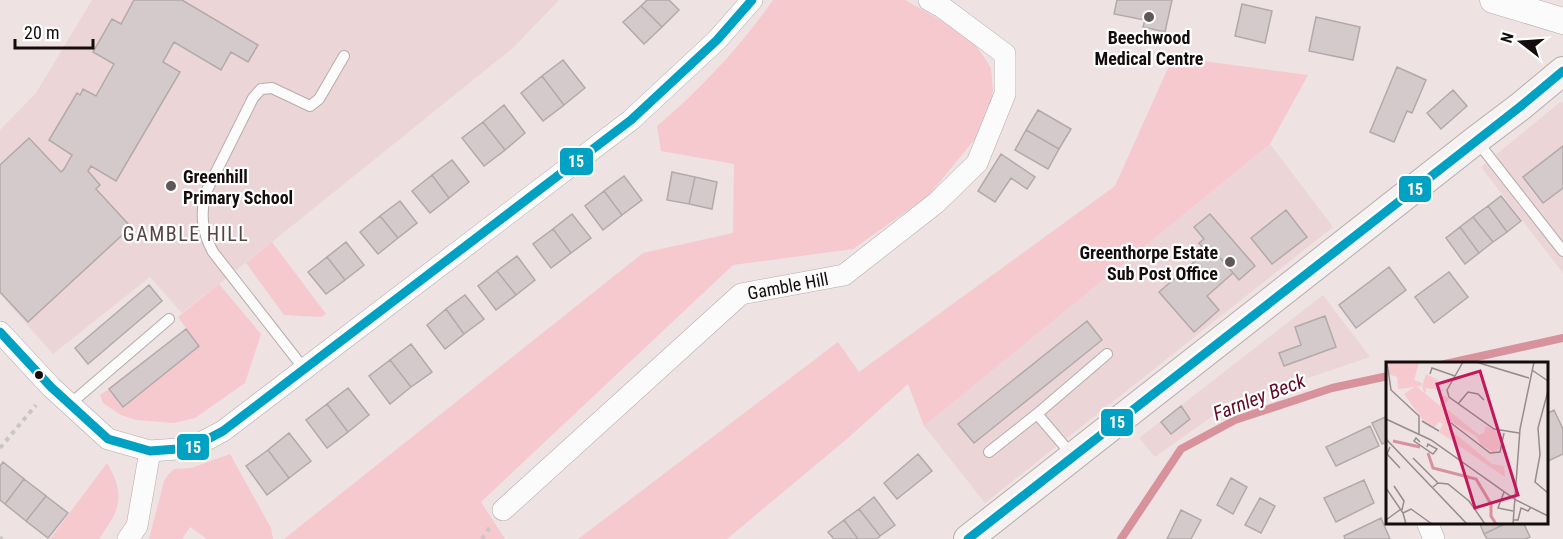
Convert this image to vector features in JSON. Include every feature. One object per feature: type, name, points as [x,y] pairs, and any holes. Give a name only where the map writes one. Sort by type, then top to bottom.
[{"type":"main road","points":[[968,539],[1563,71]]},
{"type":"street","points":[[0,332],[51,387],[108,439],[150,451],[190,448],[223,431],[631,120],[717,40],[752,0]]},
{"type":"street","name":"Gamble Hill","points":[[503,510],[741,294],[844,275],[936,203],[977,163],[1005,94],[1005,54],[942,6],[929,0]]},
{"type":"street","points":[[1493,0],[1563,21]]},
{"type":"street","points":[[128,539],[137,526],[150,451]]},
{"type":"street","points":[[1427,524],[1434,539]]},
{"type":"lane","points":[[305,370],[208,244],[201,215],[202,204],[253,98],[261,89],[272,88],[310,106],[319,99],[344,56]]},
{"type":"lane","points":[[1476,140],[1563,251]]},
{"type":"lane","points":[[70,404],[169,319]]},
{"type":"lane","points":[[989,452],[1107,354]]},
{"type":"lane","points":[[1037,414],[1073,456]]},
{"type":"path","points":[[0,448],[51,387]]},
{"type":"shaded area","name":"Greenhill Primary School","points":[[92,0],[559,0],[514,47],[182,313],[150,277],[53,354],[0,294],[0,130],[36,93]]},
{"type":"shaded area","points":[[773,0],[905,0],[964,33],[980,51],[991,68],[993,90],[990,109],[980,133],[928,196],[853,249],[733,265],[481,502],[505,539],[284,539],[643,253],[733,233],[734,164],[661,151],[657,126],[719,67]]},
{"type":"shaded area","points":[[1173,57],[1308,75],[1270,144],[924,426],[908,384],[848,438],[727,539],[578,539],[838,342],[859,372],[1115,186]]},
{"type":"shaded area","points":[[1563,102],[1563,273],[1481,167]]},
{"type":"shaded area","points":[[1270,144],[1333,227],[985,503],[924,426]]},
{"type":"shaded area","points":[[272,242],[326,314],[321,317],[284,315],[246,263]]},
{"type":"shaded area","points":[[219,284],[261,334],[245,383],[195,418],[174,423],[136,420],[121,415],[103,403],[100,395],[109,389],[123,407],[199,346],[178,317]]},
{"type":"shaded area","points":[[1323,295],[1370,357],[1228,405],[1155,457],[1139,438]]},
{"type":"shaded area","points":[[230,454],[271,528],[273,539],[207,539],[190,527],[182,539],[149,539],[167,476],[174,469],[191,468]]},
{"type":"shaded area","points":[[107,463],[119,494],[112,520],[99,539],[50,539]]},
{"type":"building","points":[[134,0],[182,0],[258,45],[248,62],[231,52],[221,70],[174,42],[163,62],[180,72],[116,181],[91,166],[88,171],[100,185],[96,189],[131,227],[28,322],[0,292],[0,165],[29,138],[61,172],[64,169],[72,155],[49,140],[77,93],[80,95],[83,89],[96,96],[114,64],[93,52],[112,19],[121,24]]},
{"type":"building","points":[[647,0],[669,0],[679,10],[662,27],[641,6]]},
{"type":"building","name":"Beechwood Medical Centre","points":[[1117,0],[1172,0],[1165,32],[1143,27],[1145,20],[1114,14]]},
{"type":"building","points":[[1242,4],[1272,11],[1265,43],[1235,36]]},
{"type":"building","points":[[641,6],[662,27],[644,44],[623,22]]},
{"type":"building","points":[[1316,17],[1360,27],[1353,60],[1309,51]]},
{"type":"building","points":[[563,60],[585,88],[564,105],[542,76]]},
{"type":"building","points":[[1397,67],[1426,80],[1412,113],[1407,111],[1394,142],[1370,132]]},
{"type":"building","points":[[542,76],[564,105],[543,121],[521,93]]},
{"type":"building","points":[[1453,90],[1467,106],[1441,129],[1427,113]]},
{"type":"building","points":[[504,105],[525,133],[505,150],[483,122]]},
{"type":"building","points":[[1038,110],[1071,129],[1059,149],[1026,130]]},
{"type":"building","points":[[483,122],[505,150],[484,166],[462,138]]},
{"type":"building","points":[[1026,130],[1059,149],[1048,169],[1015,150]]},
{"type":"building","points":[[1563,146],[1563,188],[1543,203],[1523,177]]},
{"type":"building","points":[[1001,154],[1035,177],[1027,189],[1011,178],[995,202],[978,191]]},
{"type":"building","points":[[452,160],[469,182],[449,198],[432,175]]},
{"type":"building","points":[[672,172],[695,177],[689,204],[667,200]]},
{"type":"building","points":[[432,175],[449,198],[430,213],[412,191]]},
{"type":"building","points":[[624,176],[642,200],[622,215],[604,191]]},
{"type":"building","points":[[695,177],[717,182],[712,209],[689,204]]},
{"type":"building","points":[[604,191],[622,215],[603,230],[585,206]]},
{"type":"building","points":[[1501,196],[1521,221],[1507,232],[1488,206]]},
{"type":"building","points":[[400,201],[417,223],[398,238],[380,216]]},
{"type":"building","points":[[1488,206],[1507,232],[1493,242],[1473,217]]},
{"type":"building","points":[[1286,210],[1307,237],[1272,264],[1251,238]]},
{"type":"building","points":[[572,214],[591,238],[571,253],[553,229]]},
{"type":"building","points":[[1210,214],[1255,266],[1239,280],[1211,247],[1206,252],[1199,243],[1204,239],[1194,227]]},
{"type":"building","points":[[380,216],[398,238],[378,254],[360,232]]},
{"type":"building","points":[[1473,217],[1493,242],[1479,253],[1460,227]]},
{"type":"building","points":[[1460,227],[1479,253],[1465,264],[1446,238]]},
{"type":"building","points":[[553,229],[571,253],[551,268],[533,244]]},
{"type":"building","points":[[346,242],[364,265],[345,280],[327,257]]},
{"type":"building","points":[[1211,247],[1233,273],[1207,296],[1219,310],[1194,332],[1159,292]]},
{"type":"building","points":[[517,256],[535,280],[516,295],[497,271]]},
{"type":"building","points":[[327,257],[345,280],[326,294],[308,272]]},
{"type":"building","points":[[1389,267],[1406,290],[1356,328],[1339,305]]},
{"type":"building","points":[[497,271],[516,295],[496,310],[478,286]]},
{"type":"building","points":[[1449,272],[1468,297],[1434,323],[1415,297]]},
{"type":"building","points":[[149,285],[162,301],[88,364],[75,348]]},
{"type":"building","points":[[465,295],[484,319],[464,334],[446,309]]},
{"type":"building","points":[[446,309],[464,334],[445,349],[427,325]]},
{"type":"building","points":[[1325,316],[1336,347],[1284,366],[1279,353],[1301,345],[1295,327]]},
{"type":"building","points":[[1087,321],[1102,340],[974,443],[958,424]]},
{"type":"building","points":[[186,329],[199,346],[123,407],[109,389]]},
{"type":"building","points":[[411,344],[432,372],[411,387],[390,360]]},
{"type":"building","points":[[390,360],[411,387],[390,404],[369,376]]},
{"type":"building","points":[[348,388],[369,415],[348,432],[327,404]]},
{"type":"building","points":[[327,404],[348,432],[327,448],[306,420]]},
{"type":"building","points":[[1181,406],[1190,419],[1171,434],[1161,422]]},
{"type":"building","points":[[1554,410],[1563,429],[1563,454],[1548,461],[1548,413]]},
{"type":"building","points":[[1386,417],[1386,442],[1382,444],[1372,423]]},
{"type":"building","points":[[1370,426],[1379,446],[1336,466],[1326,447]]},
{"type":"building","points":[[289,433],[311,461],[289,478],[268,450]]},
{"type":"building","points":[[268,450],[289,478],[267,495],[246,466]]},
{"type":"building","points":[[918,454],[932,471],[897,499],[884,483]]},
{"type":"building","points":[[3,462],[24,479],[5,504],[0,500],[0,466]]},
{"type":"building","points":[[1231,478],[1247,487],[1233,514],[1217,505]]},
{"type":"building","points":[[24,479],[46,496],[26,521],[5,504]]},
{"type":"building","points":[[1364,480],[1374,503],[1336,522],[1324,498]]},
{"type":"building","points":[[46,496],[68,513],[48,538],[26,521]]},
{"type":"building","points":[[874,497],[895,525],[880,536],[859,509]]},
{"type":"building","points":[[1260,498],[1275,506],[1261,533],[1245,525]]},
{"type":"building","points":[[859,509],[880,536],[877,539],[858,539],[844,520]]},
{"type":"building","points":[[1181,510],[1201,520],[1191,539],[1167,539]]},
{"type":"building","points":[[1381,518],[1390,539],[1345,539],[1344,536]]},
{"type":"building","points":[[844,520],[858,539],[834,539],[828,532]]},
{"type":"building","points":[[1480,524],[1505,524],[1484,534]]},
{"type":"building","points":[[1505,524],[1524,524],[1530,537],[1526,539],[1487,539],[1484,534]]},
{"type":"waterway","name":"Farnley Beck","points":[[1454,362],[1563,338]]},
{"type":"waterway","name":"Farnley Beck","points":[[1121,539],[1181,449],[1235,420],[1332,388],[1386,376]]},
{"type":"transit line","name":"15","points":[[0,332],[51,387],[108,439],[150,451],[191,448],[223,431],[631,120],[717,40],[752,0]]},
{"type":"transit line","name":"15","points":[[968,539],[1563,71]]},
{"type":"place","name":"Beechwood Medical Centre","points":[[1149,17]]},
{"type":"place","name":"Greenhill Primary School","points":[[171,186]]},
{"type":"place","name":"Greenthorpe Estate Sub Post Office","points":[[1230,262]]},
{"type":"district","name":"GAMBLE HILL","points":[[186,234]]}]
